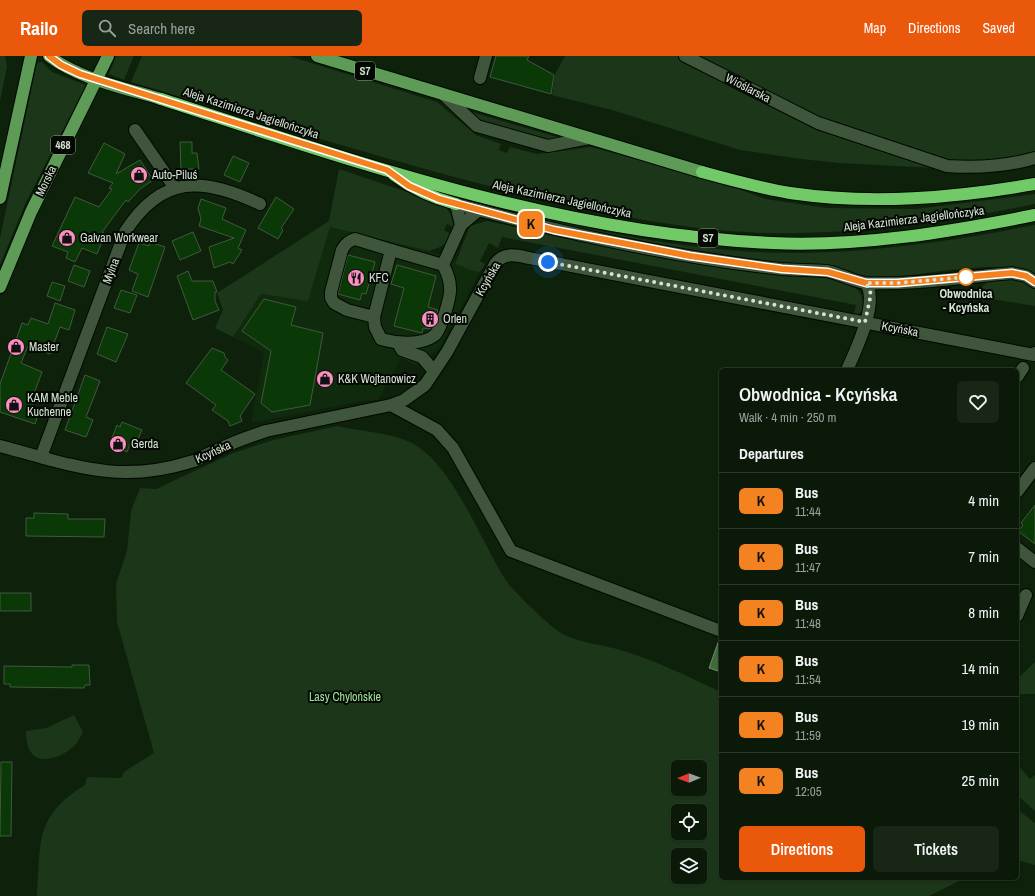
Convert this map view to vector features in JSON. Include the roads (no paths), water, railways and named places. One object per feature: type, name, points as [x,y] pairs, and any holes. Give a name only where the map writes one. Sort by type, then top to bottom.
[{"type":"highway","name":"Aleja Kazimierza Jagiellończyka","points":[[161,99],[387,170],[485,198],[575,218],[682,236],[750,242],[802,243],[883,239],[961,229],[1035,215]]},
{"type":"highway","points":[[387,170],[409,186],[439,199],[456,204]]},
{"type":"highway","name":"Aleja Kazimierza Jagiellończyka","points":[[702,172],[790,193],[860,199],[929,198],[1035,184]]},
{"type":"main road","name":"Aleja Kazimierza Jagiellończyka","points":[[49,56],[67,68],[161,99]]},
{"type":"main road","name":"Morska","points":[[0,287],[31,212],[108,56]]},
{"type":"main road","name":"Aleja Kazimierza Jagiellończyka","points":[[317,56],[445,96],[702,172]]},
{"type":"main road","points":[[0,198],[29,58]]},
{"type":"street","points":[[480,78],[486,56]]},
{"type":"street","name":"Wioślarska","points":[[685,56],[810,120],[947,166],[962,167],[990,165],[1035,158]]},
{"type":"street","points":[[445,96],[477,126],[548,146],[588,138]]},
{"type":"street","points":[[135,130],[175,188]]},
{"type":"street","name":"Mylna","points":[[41,457],[126,232],[143,207],[165,192],[190,185],[208,186],[241,195],[260,204]]},
{"type":"street","points":[[461,225],[456,204],[554,230],[622,244],[736,263],[782,269],[828,272],[866,283],[898,283],[1012,273],[1026,276],[1035,282]]},
{"type":"street","points":[[391,250],[374,317],[374,327],[380,339],[398,343],[428,338],[435,335],[439,328],[450,290],[443,265],[461,225],[479,210]]},
{"type":"street","points":[[374,317],[347,310],[334,302],[331,298],[342,250],[344,245],[349,240],[355,239],[443,265]]},
{"type":"street","name":"Kcyńska","points":[[0,446],[86,469],[123,473],[152,471],[192,462],[246,438],[266,431],[391,405],[418,391],[434,371],[495,264],[505,255],[529,258],[1034,354]]},
{"type":"street","points":[[848,368],[865,322],[871,294],[866,283]]},
{"type":"street","points":[[398,343],[402,350],[422,357],[434,371]]},
{"type":"street","points":[[391,405],[437,430],[453,448],[511,551],[719,630]]},
{"type":"street","points":[[1019,489],[1035,468]]},
{"type":"street","points":[[1019,550],[1035,562]]},
{"type":"street","points":[[1019,611],[1026,595]]},
{"type":"place","name":"Auto-Piluś","points":[[139,175]]},
{"type":"place","name":"Galvan Workwear","points":[[67,238]]},
{"type":"place","name":"Obwodnica - Kcyńska","points":[[966,277]]},
{"type":"place","name":"KFC","points":[[356,278]]},
{"type":"place","name":"Orlen","points":[[430,319]]},
{"type":"place","name":"Master","points":[[16,347]]},
{"type":"place","name":"K&K Wojtanowicz","points":[[325,379]]},
{"type":"place","name":"KAM Meble Kuchenne","points":[[14,405]]},
{"type":"place","name":"Gerda","points":[[118,444]]},
{"type":"park label","name":"Lasy Chylońskie","points":[[345,697]]}]
